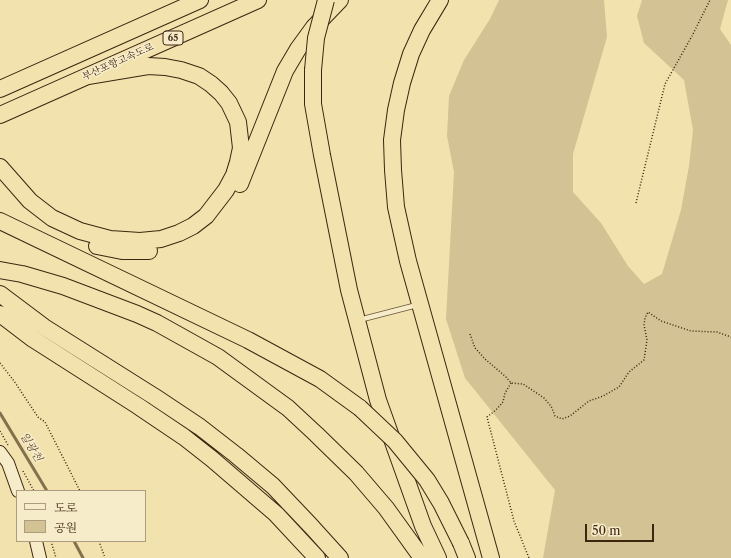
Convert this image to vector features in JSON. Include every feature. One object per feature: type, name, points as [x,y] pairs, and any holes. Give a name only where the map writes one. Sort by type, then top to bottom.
[{"type":"highway","name":"65","points":[[0,89],[200,0]]},
{"type":"highway","name":"부산포항고속도로","points":[[0,115],[258,0]]},
{"type":"highway","points":[[326,0],[316,38],[313,70],[314,104],[322,155],[344,268],[381,407],[424,526],[438,558]]},
{"type":"highway","points":[[0,180],[18,200],[48,226],[86,244],[122,251],[152,250],[175,244],[195,234],[211,223],[234,197],[250,163],[285,71],[298,49],[314,27],[340,0]]},
{"type":"highway","points":[[440,0],[422,30],[412,54],[402,83],[396,110],[392,140],[396,207],[408,261],[491,558]]},
{"type":"highway","points":[[0,167],[30,201],[52,218],[80,231],[110,239],[161,239],[179,233],[193,226],[206,216],[226,190],[234,176],[241,148],[238,122],[229,103],[221,93],[211,84],[198,76],[181,70],[165,67],[148,66],[88,76]]},
{"type":"highway","points":[[0,221],[210,321],[320,378],[360,408],[394,441],[427,480],[441,503],[464,551]]},
{"type":"highway","points":[[0,270],[22,274],[64,286],[137,314],[164,326],[218,358],[288,408],[356,473],[386,508],[422,558]]},
{"type":"highway","points":[[0,294],[44,327],[200,427],[273,486],[340,558]]},
{"type":"highway","points":[[0,314],[33,339],[184,437],[276,514],[317,558]]},
{"type":"main road","points":[[0,452],[8,463],[18,490]]},
{"type":"main road","points":[[36,542],[40,558]]},
{"type":"lane","points":[[357,320],[420,304]]},
{"type":"path","points":[[636,203],[665,84],[710,0]]},
{"type":"path","points":[[511,384],[523,384],[544,398],[551,406],[555,416],[562,419],[570,416],[589,401],[619,388],[629,372],[644,360],[647,340],[644,325],[648,312],[661,321],[692,331],[717,332],[731,337]]},
{"type":"path","points":[[470,334],[475,348],[490,364],[506,377],[511,384]]},
{"type":"path","points":[[0,363],[38,417],[45,422],[79,490]]},
{"type":"path","points":[[511,384],[505,392],[503,402],[496,410],[487,416],[514,521],[529,558]]},
{"type":"path","points":[[51,542],[56,558]]},
{"type":"path","points":[[99,542],[105,558]]},
{"type":"green space","points":[[499,0],[604,0],[607,37],[573,154],[573,192],[601,223],[628,266],[644,284],[662,274],[681,210],[689,166],[693,130],[684,80],[644,43],[637,16],[642,0],[728,0],[720,29],[731,45],[731,558],[543,558],[555,490],[465,378],[446,319],[454,172],[447,136],[449,96],[464,60],[490,19]]},
{"type":"waterway","name":"일광천","points":[[0,413],[46,490]]},
{"type":"waterway","name":"일광천","points":[[75,542],[83,558]]}]
